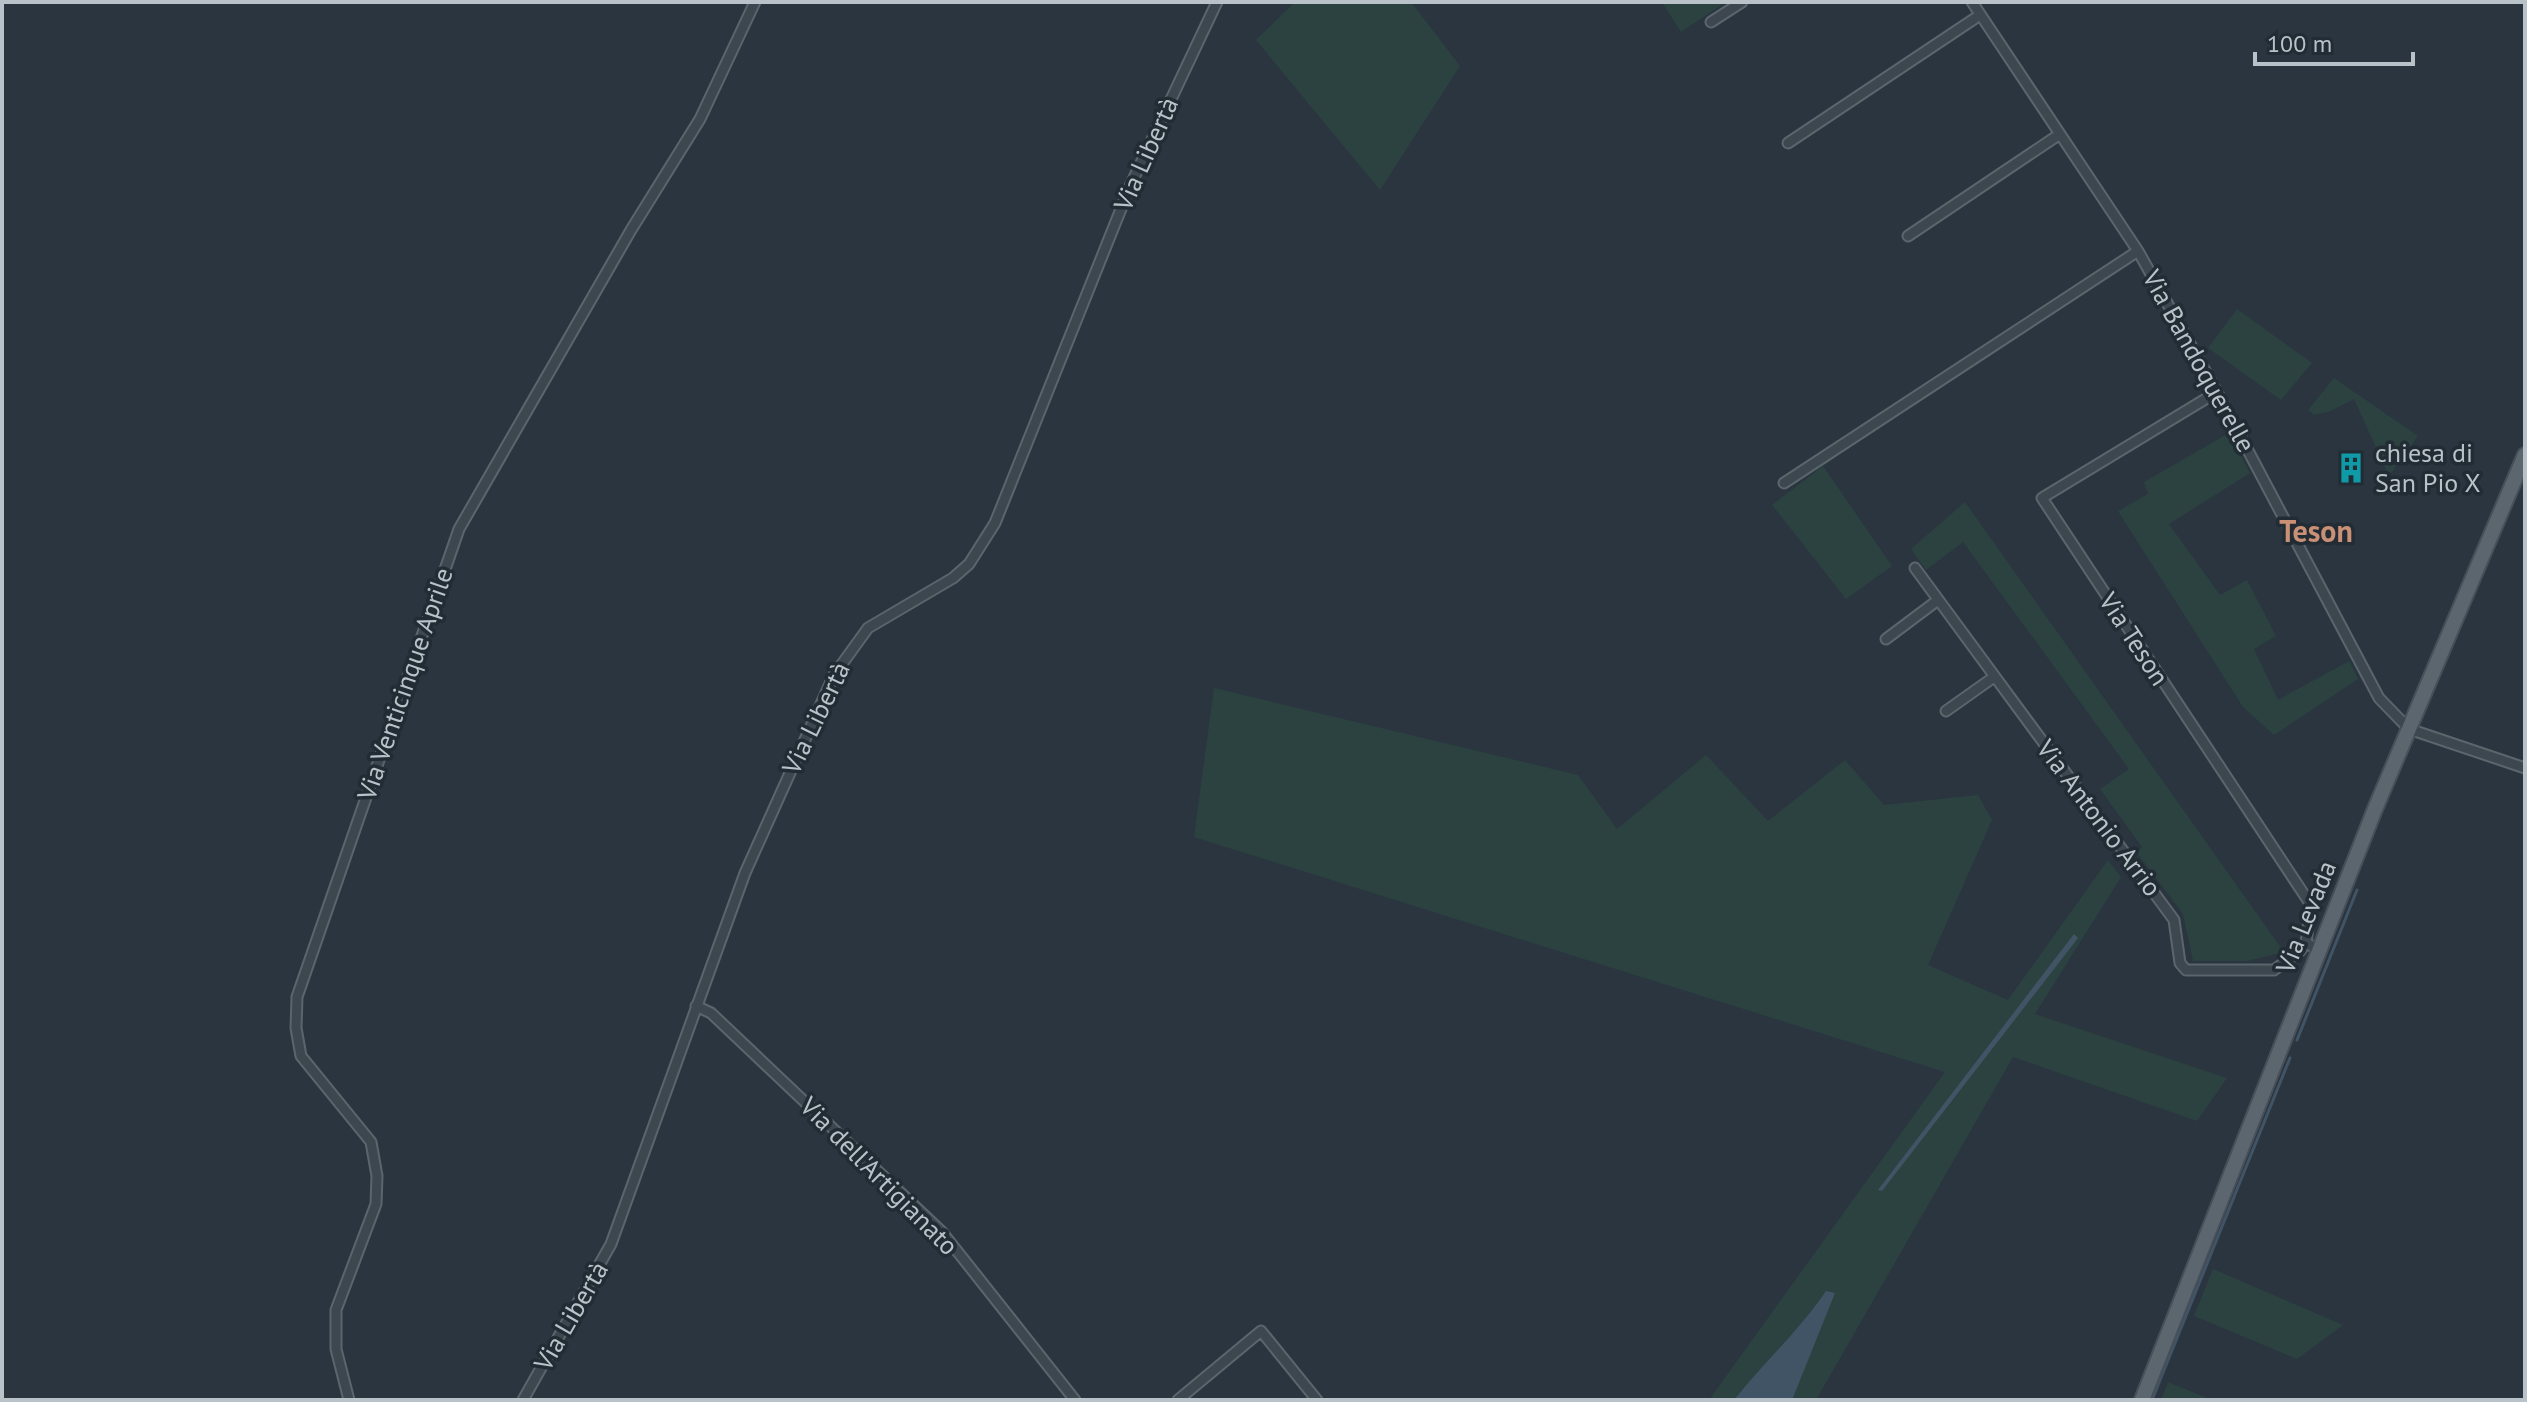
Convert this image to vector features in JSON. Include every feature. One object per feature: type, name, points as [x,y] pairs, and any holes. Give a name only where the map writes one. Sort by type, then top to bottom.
[{"type":"main road","name":"Via Levada","points":[[2142,1400],[2312,946],[2409,729],[2525,455]]},
{"type":"street","name":"Via Venticinque Aprile","points":[[349,1400],[336,1349],[336,1310],[376,1204],[377,1176],[371,1142],[301,1056],[296,1028],[297,997],[459,529],[623,244],[700,119],[755,2]]},
{"type":"street","name":"Via Libertà","points":[[523,1400],[611,1244],[745,873],[844,657],[868,628],[953,578],[969,564],[995,523],[1131,184],[1217,2]]},
{"type":"street","points":[[1711,22],[1742,2]]},
{"type":"street","name":"Via Bandoquerelle","points":[[1972,2],[2138,251],[2217,392],[2367,681],[2393,715],[2409,729]]},
{"type":"street","points":[[1788,143],[1980,15]]},
{"type":"street","points":[[1908,236],[2060,134]]},
{"type":"street","points":[[1784,483],[2138,251]]},
{"type":"street","name":"Via Teson","points":[[2217,392],[2042,498],[2311,905],[2312,946]]},
{"type":"street","name":"Via Antonio Arrio","points":[[1915,568],[2174,920],[2180,963],[2186,970],[2274,970],[2312,946]]},
{"type":"street","points":[[1886,639],[1938,600]]},
{"type":"street","points":[[1946,711],[1994,677]]},
{"type":"street","points":[[2409,729],[2525,768]]},
{"type":"street","name":"Via dell'Artigianato","points":[[696,1006],[711,1013],[942,1232],[1075,1400]]},
{"type":"street","points":[[1178,1400],[1261,1331],[1317,1400]]},
{"type":"green space","points":[[1295,2],[1411,2],[1460,66],[1380,190],[1256,40]]},
{"type":"green space","points":[[1662,2],[1726,2],[1681,32]]},
{"type":"green space","points":[[2237,309],[2312,363],[2281,400],[2208,348]]},
{"type":"green space","points":[[2334,378],[2418,436],[2389,476],[2354,399],[2331,411],[2314,415],[2308,410]]},
{"type":"green space","points":[[2229,433],[2250,473],[2169,524],[2220,595],[2247,580],[2276,636],[2254,649],[2278,700],[2349,661],[2358,679],[2274,735],[2243,707],[2118,511],[2148,494],[2144,482]]},
{"type":"green space","points":[[1823,466],[1892,566],[1846,599],[1772,505]]},
{"type":"green space","points":[[1965,502],[2284,952],[2247,961],[2193,961],[2183,914],[2137,853],[2142,847],[2100,789],[2129,769],[1963,542],[1926,570],[1911,549]]},
{"type":"green space","points":[[1214,688],[1578,775],[1617,829],[1706,755],[1768,821],[1845,760],[1884,805],[1978,795],[1992,820],[1928,965],[2008,1000],[2108,860],[2121,877],[2035,1014],[2227,1078],[2197,1121],[2013,1057],[1816,1400],[1709,1400],[1945,1072],[1194,837]]},
{"type":"green space","points":[[2213,1269],[2343,1325],[2297,1359],[2194,1316]]},
{"type":"green space","points":[[2168,1382],[2212,1400],[2161,1400]]},
{"type":"water","points":[[2074,934],[2078,938],[1882,1191],[1878,1190]]},
{"type":"water","points":[[1826,1291],[1835,1293],[1792,1400],[1734,1400],[1804,1320]]},
{"type":"waterway","points":[[2297,1040],[2357,890]]},
{"type":"waterway","points":[[2152,1400],[2290,1058]]},
{"type":"place","name":"chiesa di San Pio X","points":[[2351,468]]},
{"type":"district","name":"Teson","points":[[2316,532]]}]
